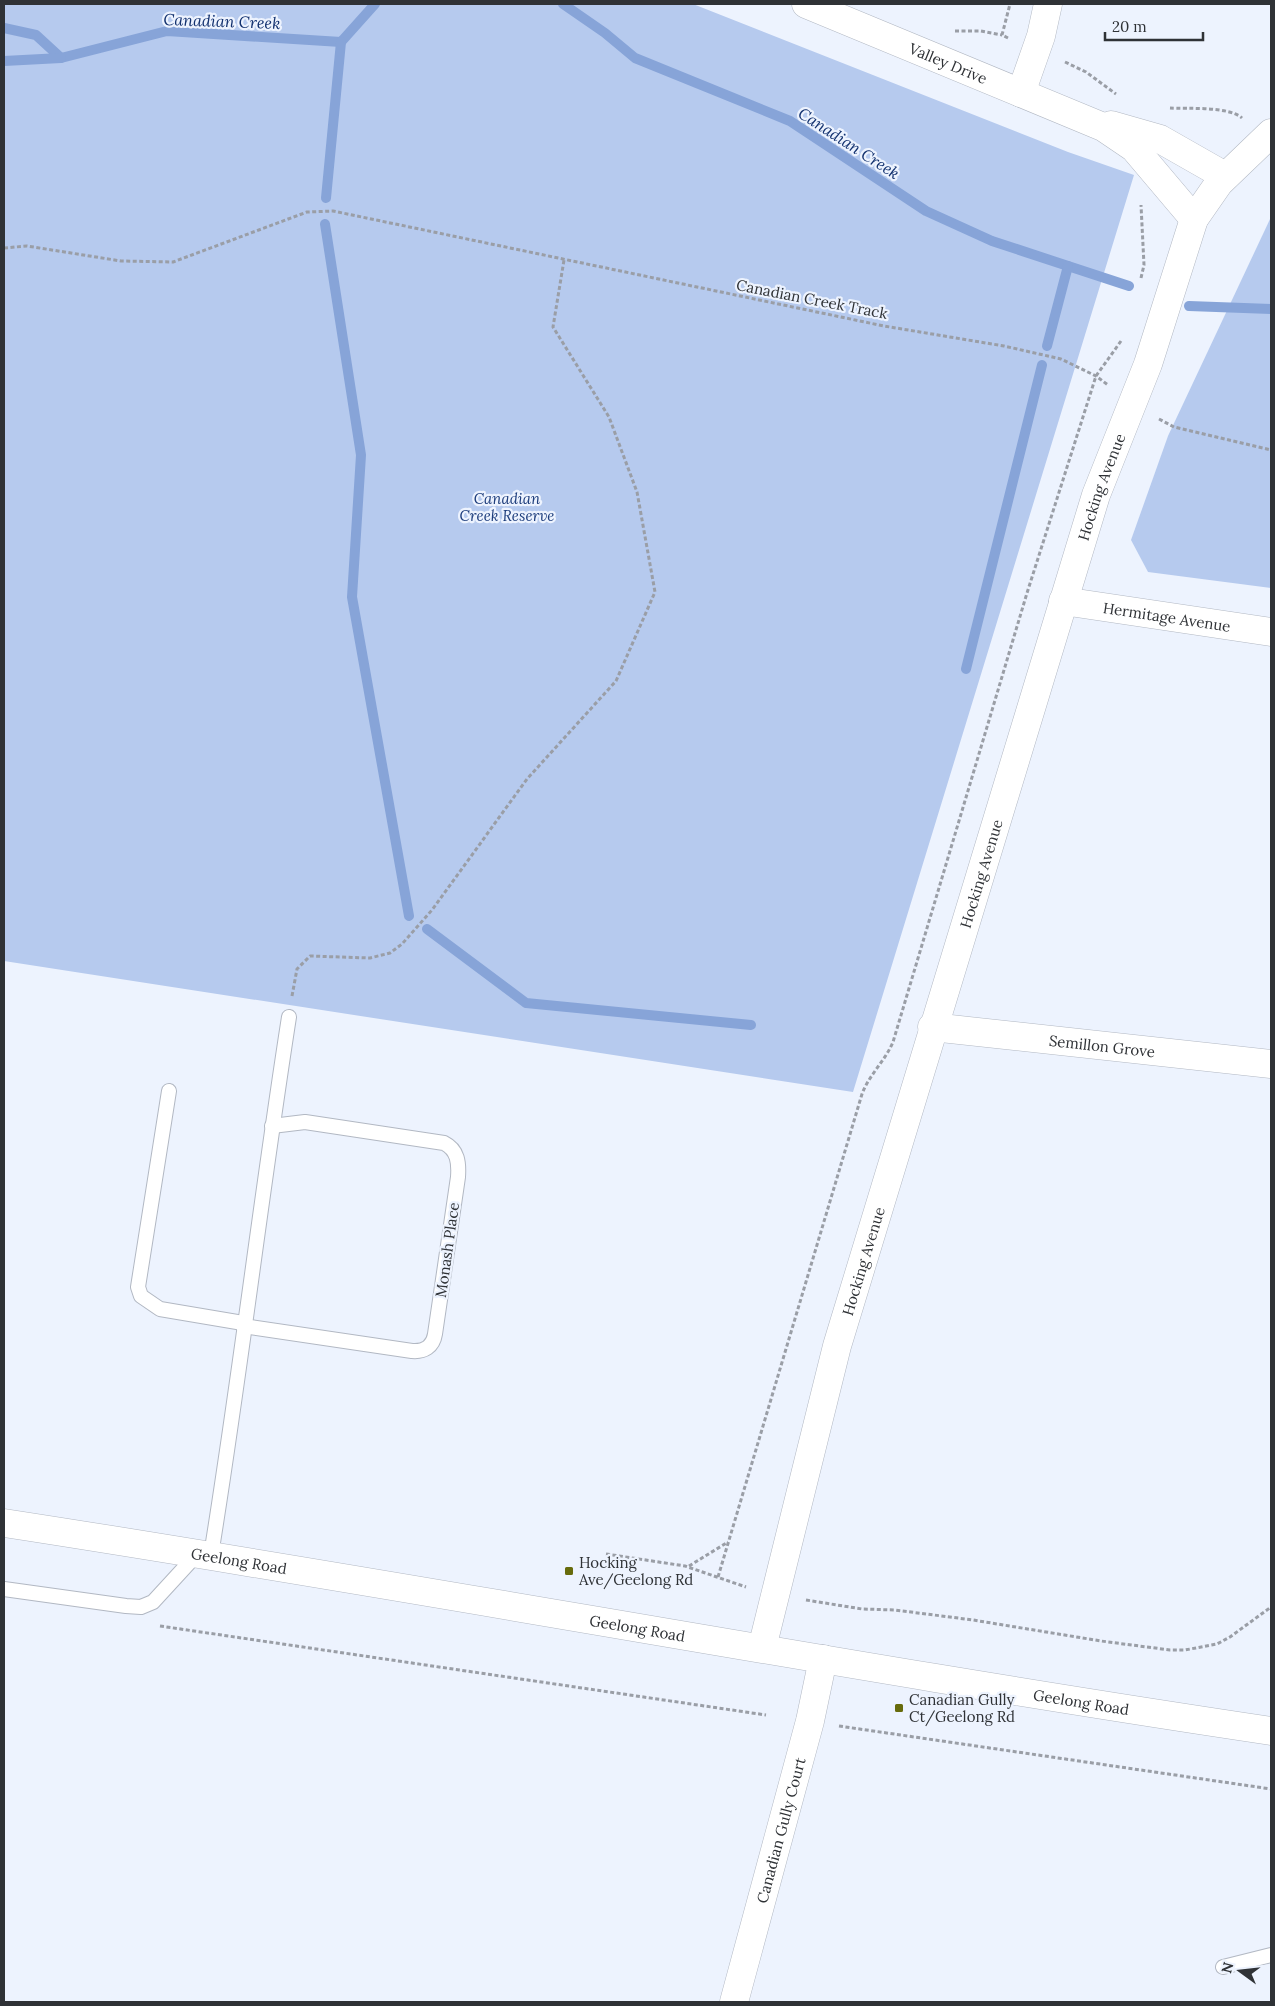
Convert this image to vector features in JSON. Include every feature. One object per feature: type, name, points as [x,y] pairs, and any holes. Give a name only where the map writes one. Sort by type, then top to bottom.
[{"type":"street","name":"Valley Drive","points":[[806,4],[1090,120],[1155,136],[1225,176]]},
{"type":"street","points":[[1021,92],[1037,48],[1048,4]]},
{"type":"street","name":"Valley Drive","points":[[1090,120],[1128,143],[1152,167],[1194,219]]},
{"type":"street","name":"Hocking Avenue","points":[[762,1648],[837,1346],[932,1028],[1096,495],[1156,339],[1194,219],[1212,191],[1225,176],[1267,137]]},
{"type":"street","name":"Hermitage Avenue","points":[[1063,601],[1271,632]]},
{"type":"street","name":"Semillon Grove","points":[[932,1028],[1271,1064]]},
{"type":"street","name":"Geelong Road","points":[[4,1523],[205,1554],[1034,1696],[1271,1731]]},
{"type":"street","name":"Canadian Gully Court","points":[[734,2002],[809,1726],[823,1659]]},
{"type":"lane","points":[[4,1589],[145,1607],[153,1602],[205,1554],[230,1438],[243,1325],[289,1017]]},
{"type":"lane","points":[[169,1090],[138,1287],[141,1296],[160,1309],[243,1325]]},
{"type":"lane","name":"Monash Place","points":[[243,1325],[412,1351],[428,1348],[433,1343],[435,1334],[454,1207],[458,1162],[453,1150],[444,1143],[305,1122],[272,1126]]},
{"type":"lane","points":[[1223,1967],[1271,1955]]},
{"type":"path","points":[[1002,35],[1010,4]]},
{"type":"path","points":[[948,29],[987,31],[1037,48],[1082,69],[1124,98]]},
{"type":"path","points":[[1163,108],[1202,109],[1235,114],[1267,137]]},
{"type":"path","points":[[1141,278],[1144,265],[1141,194],[1152,167]]},
{"type":"path","name":"Canadian Creek Track","points":[[4,248],[27,246],[121,261],[173,262],[307,212],[319,210],[332,211],[884,326],[1004,346],[1062,359],[1096,376],[1132,402],[1174,426],[1271,450]]},
{"type":"path","points":[[289,1017],[297,969],[310,956],[370,958],[384,955],[402,944],[432,910],[527,779],[616,681],[655,592],[638,492],[612,425],[553,327],[564,260]]},
{"type":"path","points":[[718,1577],[857,1108],[865,1085],[886,1058],[893,1042],[1027,593],[1096,376],[1119,344],[1122,335]]},
{"type":"path","points":[[688,1567],[729,1541]]},
{"type":"path","points":[[606,1554],[688,1567],[742,1586],[832,1605],[895,1610],[973,1620],[1170,1650],[1185,1650],[1217,1644],[1230,1637],[1271,1607]]},
{"type":"path","points":[[151,1624],[766,1715]]},
{"type":"path","points":[[834,1725],[1271,1789]]},
{"type":"green space","name":"Canadian Creek Reserve","points":[[4,4],[693,4],[1068,152],[1134,175],[853,1092],[4,961]]},
{"type":"green space","points":[[1271,217],[1271,588],[1148,572],[1131,540],[1168,436]]},
{"type":"waterway","name":"Canadian Creek","points":[[4,28],[36,35],[61,58],[167,31],[341,42],[375,4]]},
{"type":"waterway","name":"Canadian Creek","points":[[563,4],[605,33],[635,58],[790,121],[926,211],[992,241],[1129,286]]},
{"type":"waterway","points":[[326,198],[341,42]]},
{"type":"waterway","points":[[4,61],[61,58]]},
{"type":"waterway","points":[[325,224],[361,455],[352,597],[409,916]]},
{"type":"waterway","points":[[1047,346],[1068,266]]},
{"type":"waterway","name":"Canadian Creek","points":[[1189,306],[1271,309]]},
{"type":"waterway","points":[[966,669],[1042,365]]},
{"type":"waterway","points":[[427,929],[526,1003],[751,1025]]},
{"type":"place","name":"Hocking Ave/Geelong Rd","points":[[569,1571]]},
{"type":"place","name":"Canadian Gully Ct/Geelong Rd","points":[[899,1708]]}]
